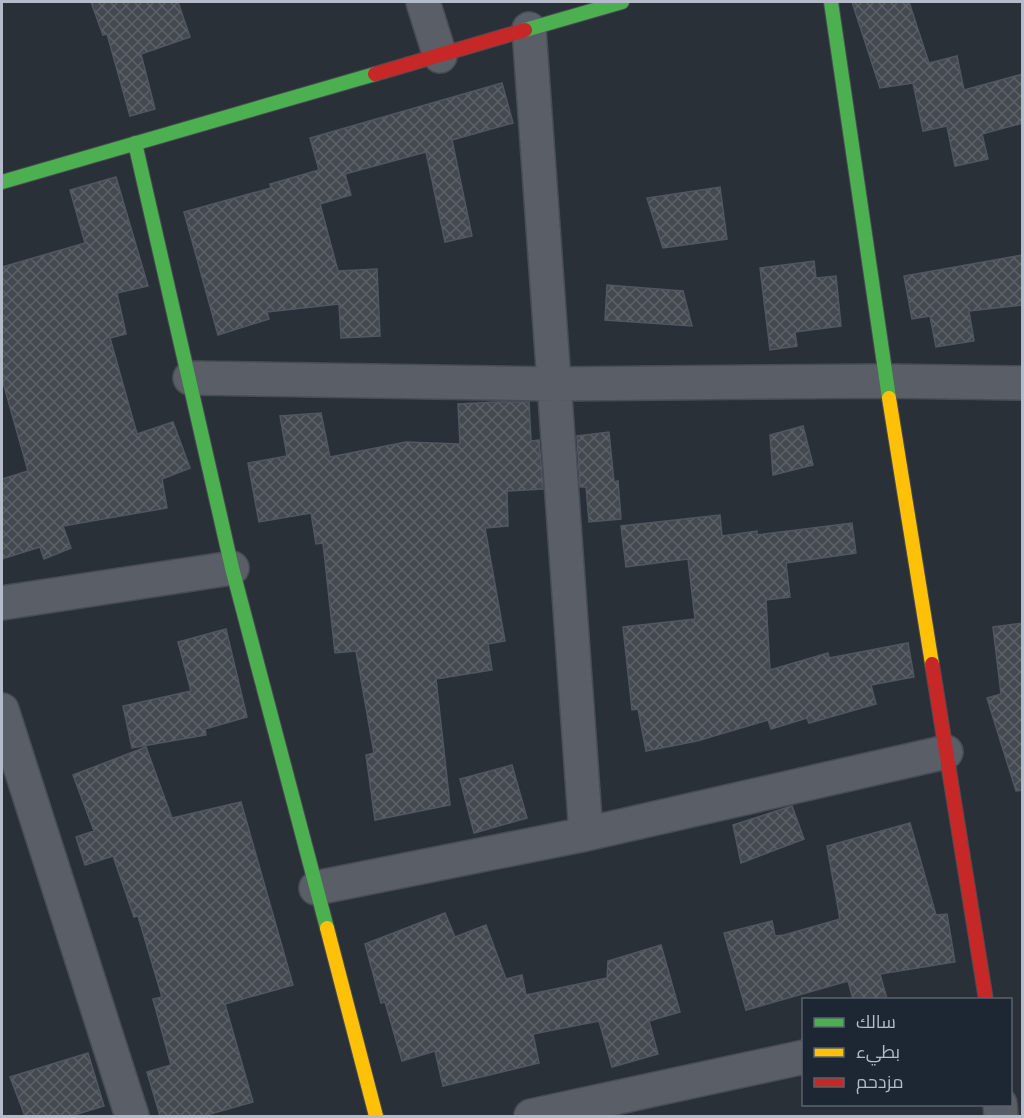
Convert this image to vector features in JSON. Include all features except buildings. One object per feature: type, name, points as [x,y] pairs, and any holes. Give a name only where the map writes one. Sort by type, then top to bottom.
[{"type":"street","points":[[423,2],[440,56]]},
{"type":"street","points":[[2,182],[622,2]]},
{"type":"street","points":[[831,2],[886,381],[986,998]]},
{"type":"street","points":[[529,29],[586,834]]},
{"type":"street","points":[[135,143],[232,568],[376,1116]]},
{"type":"street","points":[[190,378],[554,384],[886,381],[1023,383]]},
{"type":"street","points":[[2,603],[232,568]]},
{"type":"street","points":[[2,710],[132,1116]]},
{"type":"street","points":[[316,888],[586,834],[945,752]]},
{"type":"street","points":[[531,1116],[802,1057]]},
{"type":"traffic: fast","points":[[525,30],[622,2]]},
{"type":"traffic: fast","points":[[831,2],[889,398]]},
{"type":"traffic: fast","points":[[2,182],[375,74]]},
{"type":"traffic: fast","points":[[135,143],[232,568],[327,928]]},
{"type":"traffic: slow","points":[[889,398],[932,664]]},
{"type":"traffic: slow","points":[[327,928],[376,1116]]},
{"type":"traffic: jam","points":[[375,74],[525,30]]},
{"type":"traffic: jam","points":[[932,664],[986,998]]}]
